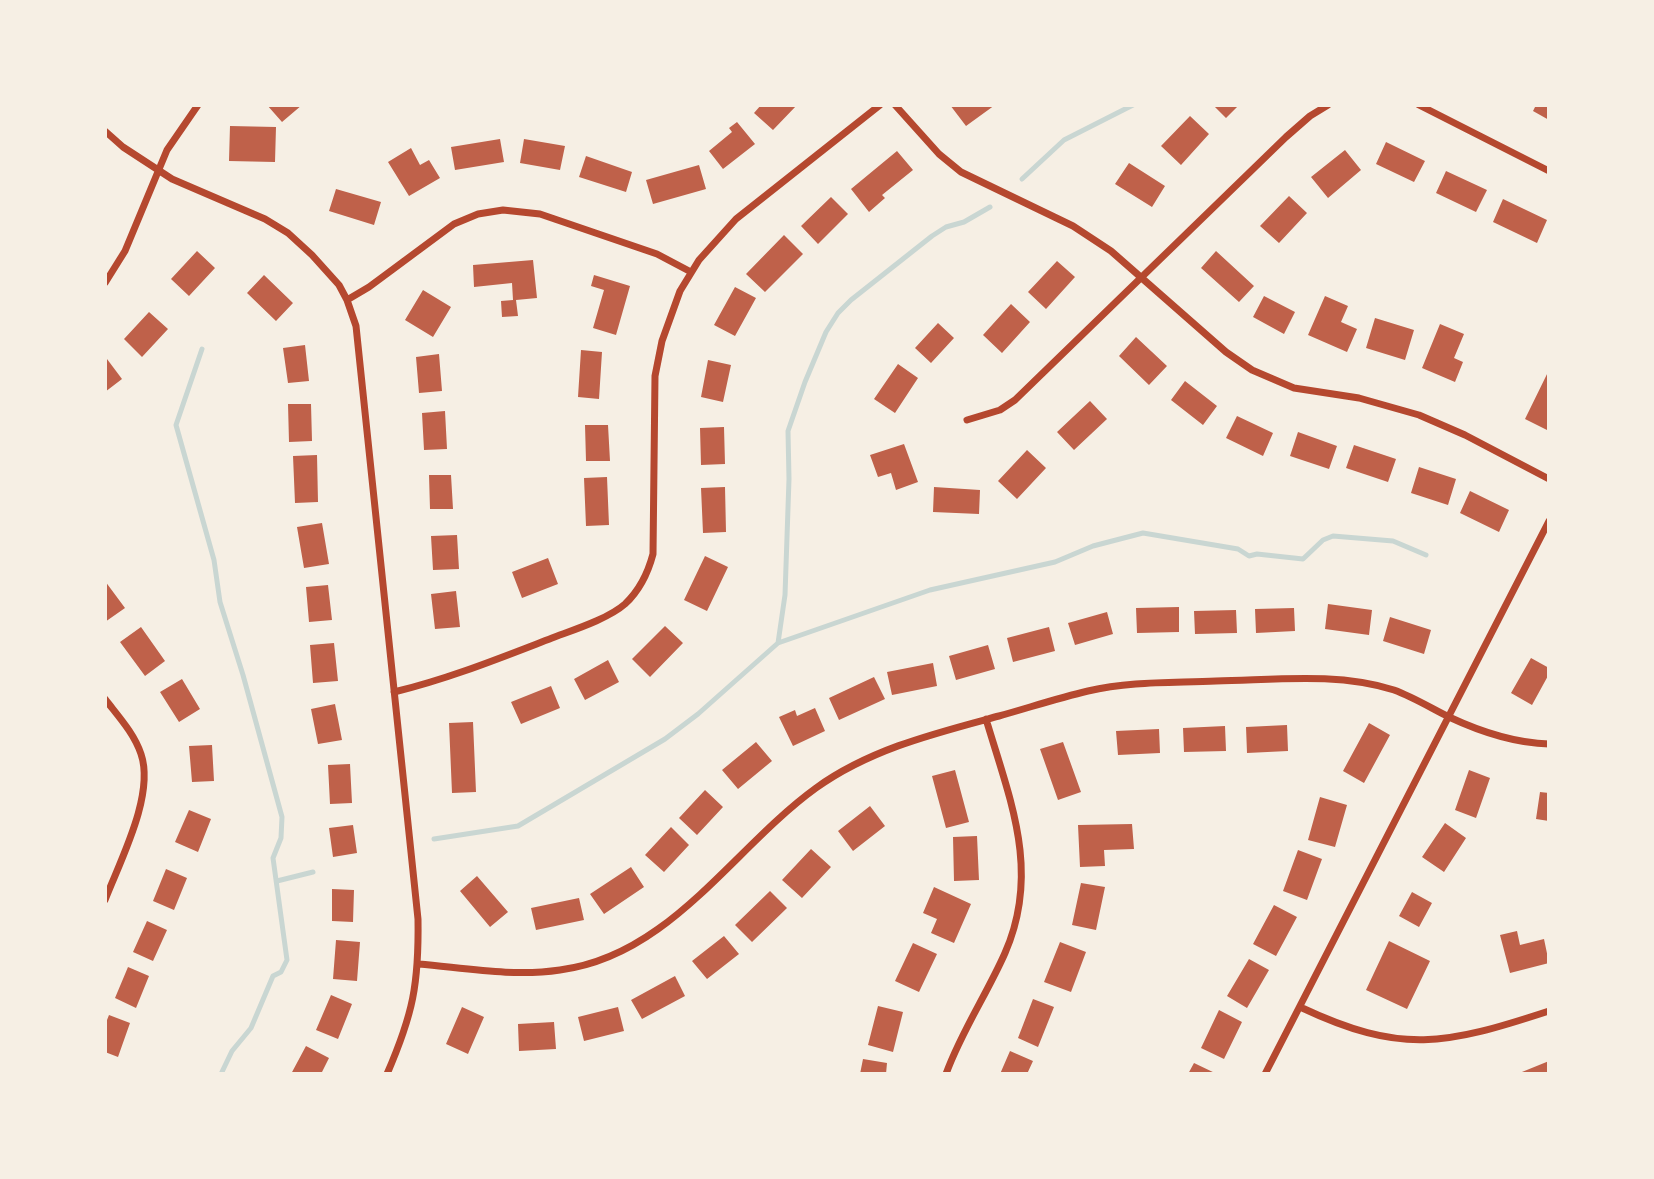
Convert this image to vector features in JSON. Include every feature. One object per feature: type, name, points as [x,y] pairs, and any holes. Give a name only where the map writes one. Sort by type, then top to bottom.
[{"type":"street","points":[[105,283],[125,251],[167,150],[198,105]]},
{"type":"street","points":[[394,692],[456,674],[571,630],[617,610],[638,590],[648,573],[653,554],[654,394],[658,358],[673,307],[691,272],[722,232],[880,105]]},
{"type":"street","points":[[895,105],[939,154],[961,172],[1073,226],[1111,251],[1226,352],[1252,370],[1294,388],[1359,398],[1419,415],[1549,478]]},
{"type":"street","points":[[967,420],[1000,410],[1015,400],[1286,137],[1310,116],[1328,105]]},
{"type":"street","points":[[1419,105],[1549,171]]},
{"type":"street","points":[[105,131],[123,147],[172,179],[265,219],[288,233],[313,255],[339,285],[356,326],[418,919],[419,964],[415,996],[408,1023],[387,1074]]},
{"type":"street","points":[[347,300],[369,287],[454,224],[478,214],[503,210],[540,214],[657,254],[691,272]]},
{"type":"street","points":[[1265,1074],[1549,521]]},
{"type":"street","points":[[419,964],[526,973],[576,967],[625,950],[677,914],[786,812],[817,787],[878,753],[1088,691],[1138,684],[1322,678],[1357,682],[1392,690],[1500,737],[1549,744]]},
{"type":"street","points":[[105,699],[134,737],[142,754],[145,773],[145,792],[105,900]]},
{"type":"street","points":[[946,1074],[1005,953],[1016,925],[1023,880],[1023,856],[986,719]]},
{"type":"street","points":[[1300,1007],[1357,1031],[1388,1039],[1421,1041],[1453,1039],[1488,1031],[1549,1011]]},
{"type":"building","points":[[267,105],[302,105],[282,122]]},
{"type":"building","points":[[761,105],[797,105],[773,130],[754,113]]},
{"type":"building","points":[[950,105],[995,105],[966,126]]},
{"type":"building","points":[[1213,105],[1239,105],[1226,118]]},
{"type":"building","points":[[1536,105],[1549,105],[1549,120],[1533,111]]},
{"type":"building","points":[[1190,116],[1209,134],[1181,165],[1161,146]]},
{"type":"building","points":[[737,122],[755,144],[723,169],[709,151],[732,132],[729,128]]},
{"type":"building","points":[[230,126],[276,127],[275,162],[229,161]]},
{"type":"building","points":[[500,139],[504,162],[455,170],[451,147]]},
{"type":"building","points":[[524,139],[565,146],[560,170],[520,163]]},
{"type":"building","points":[[1386,142],[1425,161],[1414,182],[1376,164]]},
{"type":"building","points":[[411,148],[420,165],[429,160],[440,178],[409,196],[388,162]]},
{"type":"building","points":[[1345,150],[1361,170],[1328,198],[1311,177]]},
{"type":"building","points":[[897,151],[913,170],[882,195],[885,198],[869,212],[851,189]]},
{"type":"building","points":[[586,156],[632,172],[626,192],[579,177]]},
{"type":"building","points":[[1129,163],[1165,186],[1152,207],[1115,184]]},
{"type":"building","points":[[699,165],[706,189],[653,204],[646,180]]},
{"type":"building","points":[[1446,171],[1487,190],[1476,212],[1436,193]]},
{"type":"building","points":[[336,189],[381,202],[374,225],[329,211]]},
{"type":"building","points":[[1289,196],[1307,213],[1279,243],[1260,226]]},
{"type":"building","points":[[831,197],[848,214],[818,244],[801,226]]},
{"type":"building","points":[[1503,199],[1547,220],[1537,243],[1493,222]]},
{"type":"building","points":[[784,235],[803,254],[765,292],[746,274]]},
{"type":"building","points":[[197,251],[215,268],[189,296],[171,279]]},
{"type":"building","points":[[1216,251],[1254,286],[1239,302],[1201,268]]},
{"type":"building","points":[[533,260],[537,298],[516,300],[518,316],[502,317],[501,301],[513,300],[512,283],[474,287],[473,265]]},
{"type":"building","points":[[1057,261],[1075,277],[1046,309],[1028,292]]},
{"type":"building","points":[[264,275],[293,303],[276,321],[247,293]]},
{"type":"building","points":[[594,275],[630,286],[616,335],[593,328],[604,290],[591,286]]},
{"type":"building","points":[[735,287],[756,298],[735,336],[714,325]]},
{"type":"building","points":[[423,290],[451,307],[433,337],[405,320]]},
{"type":"building","points":[[1264,296],[1295,312],[1284,334],[1253,317]]},
{"type":"building","points":[[1325,296],[1348,306],[1341,322],[1357,329],[1347,352],[1308,335]]},
{"type":"building","points":[[1011,304],[1030,322],[1002,353],[983,335]]},
{"type":"building","points":[[149,312],[168,329],[142,357],[124,339]]},
{"type":"building","points":[[1375,318],[1414,330],[1405,360],[1366,348]]},
{"type":"building","points":[[938,323],[954,338],[931,363],[915,348]]},
{"type":"building","points":[[1440,324],[1464,334],[1454,358],[1463,362],[1455,382],[1422,368]]},
{"type":"building","points":[[1136,337],[1167,366],[1149,385],[1119,356]]},
{"type":"building","points":[[305,345],[309,381],[288,383],[283,348]]},
{"type":"building","points":[[581,350],[602,352],[599,399],[578,397]]},
{"type":"building","points":[[439,354],[442,391],[419,393],[416,357]]},
{"type":"building","points":[[107,359],[122,379],[105,392],[105,360]]},
{"type":"building","points":[[708,360],[731,365],[723,402],[701,397]]},
{"type":"building","points":[[898,364],[918,378],[895,413],[874,399]]},
{"type":"building","points":[[1549,370],[1549,426],[1547,430],[1525,419]]},
{"type":"building","points":[[1185,381],[1217,406],[1203,425],[1171,400]]},
{"type":"building","points":[[1090,401],[1107,419],[1074,450],[1057,432]]},
{"type":"building","points":[[288,404],[311,404],[312,441],[289,442]]},
{"type":"building","points":[[445,411],[447,449],[424,450],[422,413]]},
{"type":"building","points":[[1237,416],[1273,433],[1263,456],[1226,438]]},
{"type":"building","points":[[585,425],[608,425],[610,461],[586,461]]},
{"type":"building","points":[[724,427],[725,464],[701,465],[700,428]]},
{"type":"building","points":[[1298,432],[1337,446],[1329,469],[1290,456]]},
{"type":"building","points":[[904,444],[918,482],[896,490],[891,473],[878,477],[870,455]]},
{"type":"building","points":[[1354,445],[1396,459],[1388,482],[1346,468]]},
{"type":"building","points":[[1027,450],[1046,468],[1017,499],[998,481]]},
{"type":"building","points":[[317,455],[318,502],[295,503],[293,456]]},
{"type":"building","points":[[1419,467],[1456,479],[1448,505],[1411,493]]},
{"type":"building","points":[[429,475],[451,475],[453,509],[430,509]]},
{"type":"building","points":[[607,477],[609,525],[586,526],[584,478]]},
{"type":"building","points":[[725,487],[726,532],[703,533],[701,488]]},
{"type":"building","points":[[934,487],[980,490],[979,514],[933,512]]},
{"type":"building","points":[[1470,491],[1509,510],[1499,532],[1460,513]]},
{"type":"building","points":[[322,523],[329,564],[304,568],[297,527]]},
{"type":"building","points":[[457,535],[459,569],[433,570],[431,536]]},
{"type":"building","points":[[705,556],[728,567],[707,611],[684,600]]},
{"type":"building","points":[[548,558],[558,584],[522,598],[512,572]]},
{"type":"building","points":[[105,581],[125,608],[105,622]]},
{"type":"building","points":[[328,585],[332,620],[309,622],[306,587]]},
{"type":"building","points":[[456,591],[460,627],[435,629],[431,594]]},
{"type":"building","points":[[1328,604],[1372,610],[1369,635],[1325,629]]},
{"type":"building","points":[[1179,607],[1179,632],[1137,633],[1136,608]]},
{"type":"building","points":[[1294,608],[1295,631],[1256,633],[1255,609]]},
{"type":"building","points":[[1236,610],[1237,633],[1195,634],[1194,611]]},
{"type":"building","points":[[1107,612],[1113,634],[1075,645],[1068,623]]},
{"type":"building","points":[[1390,617],[1431,630],[1424,654],[1383,641]]},
{"type":"building","points":[[665,626],[683,643],[650,677],[632,659]]},
{"type":"building","points":[[141,627],[165,661],[145,676],[120,642]]},
{"type":"building","points":[[1049,627],[1055,651],[1013,662],[1007,638]]},
{"type":"building","points":[[334,643],[338,681],[313,683],[310,645]]},
{"type":"building","points":[[988,645],[995,669],[956,680],[949,656]]},
{"type":"building","points":[[1531,658],[1549,668],[1549,674],[1532,705],[1511,693]]},
{"type":"building","points":[[608,660],[619,682],[585,700],[574,679]]},
{"type":"building","points":[[933,663],[937,686],[892,695],[887,672]]},
{"type":"building","points":[[874,677],[885,699],[839,720],[829,698]]},
{"type":"building","points":[[182,679],[200,709],[179,722],[160,692]]},
{"type":"building","points":[[551,686],[560,708],[521,724],[511,702]]},
{"type":"building","points":[[335,704],[342,740],[318,744],[311,709]]},
{"type":"building","points":[[815,708],[825,731],[793,746],[779,717],[795,710],[797,716]]},
{"type":"building","points":[[473,722],[476,792],[452,793],[449,723]]},
{"type":"building","points":[[1369,723],[1390,735],[1364,783],[1343,771]]},
{"type":"building","points":[[1287,725],[1288,751],[1247,753],[1246,727]]},
{"type":"building","points":[[1225,726],[1226,751],[1184,752],[1183,728]]},
{"type":"building","points":[[1159,729],[1160,753],[1118,755],[1116,731]]},
{"type":"building","points":[[756,742],[772,761],[738,789],[722,770]]},
{"type":"building","points":[[1063,742],[1081,792],[1058,800],[1040,749]]},
{"type":"building","points":[[212,745],[214,781],[192,782],[189,746]]},
{"type":"building","points":[[350,764],[352,803],[330,804],[328,765]]},
{"type":"building","points":[[955,770],[969,822],[946,828],[932,776]]},
{"type":"building","points":[[1469,770],[1490,778],[1476,818],[1455,810]]},
{"type":"building","points":[[705,790],[723,807],[697,835],[679,818]]},
{"type":"building","points":[[1540,792],[1549,793],[1549,821],[1536,819]]},
{"type":"building","points":[[1320,797],[1347,805],[1335,847],[1308,840]]},
{"type":"building","points":[[870,806],[885,826],[853,851],[838,831]]},
{"type":"building","points":[[189,810],[211,819],[198,852],[175,842]]},
{"type":"building","points":[[1445,823],[1466,838],[1444,872],[1422,857]]},
{"type":"building","points":[[1132,824],[1134,849],[1104,850],[1105,866],[1080,867],[1078,825]]},
{"type":"building","points":[[353,825],[357,853],[333,857],[329,828]]},
{"type":"building","points":[[671,827],[689,845],[664,872],[645,855]]},
{"type":"building","points":[[977,836],[979,880],[954,881],[953,837]]},
{"type":"building","points":[[811,849],[831,867],[802,898],[782,880]]},
{"type":"building","points":[[1298,850],[1322,859],[1307,900],[1283,891]]},
{"type":"building","points":[[631,867],[644,887],[604,914],[590,894]]},
{"type":"building","points":[[166,869],[187,878],[174,910],[153,901]]},
{"type":"building","points":[[477,876],[508,912],[490,927],[460,891]]},
{"type":"building","points":[[1081,883],[1105,887],[1096,930],[1072,925]]},
{"type":"building","points":[[934,887],[971,904],[954,943],[931,933],[937,919],[923,913]]},
{"type":"building","points":[[332,889],[354,890],[353,922],[332,921]]},
{"type":"building","points":[[770,891],[787,908],[752,942],[735,925]]},
{"type":"building","points":[[1412,892],[1432,903],[1419,927],[1399,916]]},
{"type":"building","points":[[579,898],[584,920],[536,930],[531,908]]},
{"type":"building","points":[[1274,905],[1297,917],[1276,956],[1253,944]]},
{"type":"building","points":[[147,921],[167,930],[153,961],[133,952]]},
{"type":"building","points":[[1517,931],[1520,945],[1544,939],[1549,963],[1510,973],[1500,935]]},
{"type":"building","points":[[724,936],[739,954],[707,979],[692,961]]},
{"type":"building","points":[[336,940],[360,942],[357,981],[333,979]]},
{"type":"building","points":[[1389,941],[1430,961],[1407,1009],[1366,990]]},
{"type":"building","points":[[1060,942],[1086,952],[1071,992],[1044,982]]},
{"type":"building","points":[[913,943],[937,954],[919,992],[895,981]]},
{"type":"building","points":[[1249,959],[1269,970],[1247,1008],[1227,996]]},
{"type":"building","points":[[128,967],[149,976],[136,1008],[115,998]]},
{"type":"building","points":[[675,976],[685,996],[642,1019],[631,1000]]},
{"type":"building","points":[[331,995],[352,1004],[338,1039],[316,1030]]},
{"type":"building","points":[[1033,999],[1054,1007],[1038,1047],[1018,1038]]},
{"type":"building","points":[[878,1006],[903,1012],[893,1052],[868,1045]]},
{"type":"building","points":[[462,1007],[484,1017],[468,1054],[446,1044]]},
{"type":"building","points":[[618,1007],[624,1031],[584,1041],[578,1017]]},
{"type":"building","points":[[1219,1010],[1242,1022],[1224,1059],[1201,1048]]},
{"type":"building","points":[[109,1015],[130,1023],[118,1057],[105,1052],[105,1025]]},
{"type":"building","points":[[554,1022],[556,1049],[519,1051],[518,1024]]},
{"type":"building","points":[[306,1046],[329,1058],[321,1074],[291,1074]]},
{"type":"building","points":[[1010,1051],[1033,1061],[1027,1074],[1000,1074]]},
{"type":"building","points":[[863,1059],[887,1063],[886,1074],[860,1074]]},
{"type":"building","points":[[1549,1061],[1549,1074],[1517,1074]]},
{"type":"building","points":[[1194,1063],[1217,1074],[1188,1074]]},
{"type":"waterway","points":[[1022,179],[1064,140],[1133,105]]},
{"type":"waterway","points":[[778,643],[785,595],[788,431],[826,332],[838,313],[851,300],[932,236],[990,207]]},
{"type":"waterway","points":[[202,349],[176,425],[214,560],[220,602],[282,817],[281,838],[273,858],[287,960],[281,972],[273,976],[251,1028],[232,1051],[221,1074]]},
{"type":"waterway","points":[[434,839],[518,826],[665,739],[698,714],[778,643],[930,590],[1055,562],[1093,546],[1143,533],[1238,549],[1249,556],[1257,554],[1303,559],[1323,540],[1333,536],[1393,541],[1426,555]]},
{"type":"waterway","points":[[277,881],[313,872]]}]
